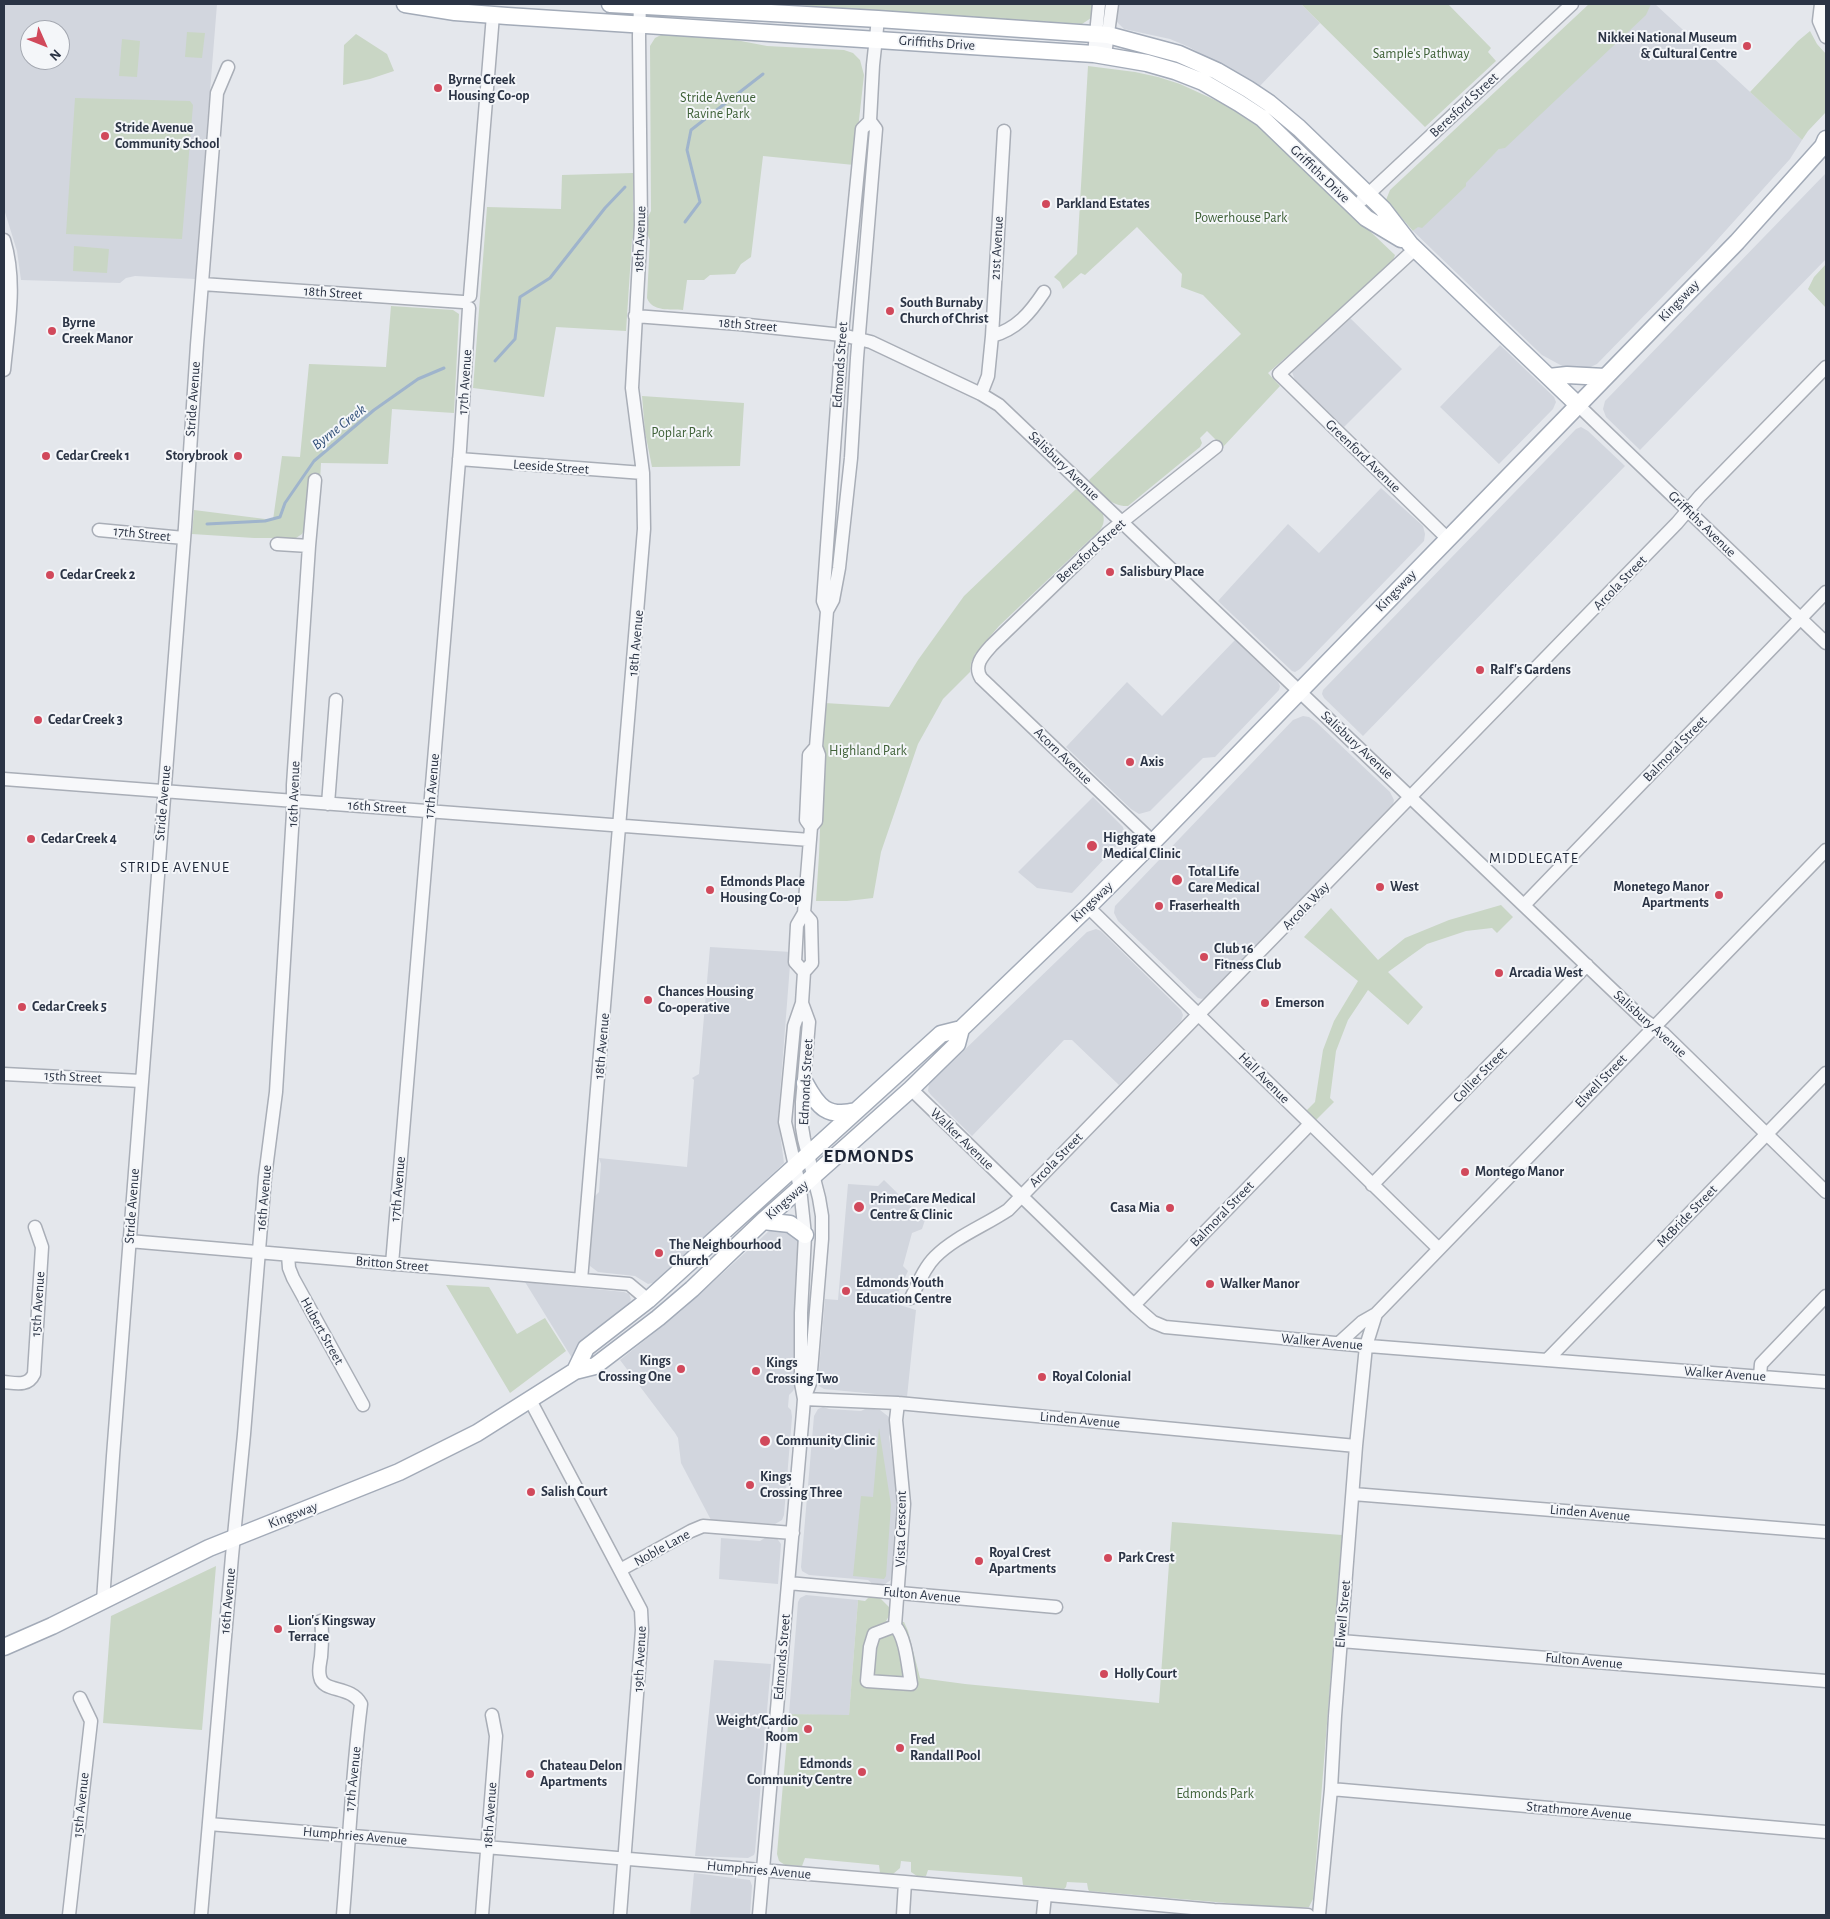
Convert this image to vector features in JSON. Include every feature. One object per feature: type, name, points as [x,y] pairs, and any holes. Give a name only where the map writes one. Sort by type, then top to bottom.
[{"type":"main road","name":"Griffiths Drive","points":[[405,4],[455,12],[493,15],[1100,55],[1148,62],[1203,82],[1262,118],[1366,218],[1412,246]]},
{"type":"main road","name":"Griffiths Drive","points":[[610,4],[1102,34],[1179,54],[1217,71],[1248,89],[1269,103],[1299,128],[1369,194],[1412,246],[1578,405]]},
{"type":"main road","name":"Kingsway","points":[[575,1370],[586,1348],[648,1300],[940,1034],[960,1029],[1088,907],[1737,242],[1825,143]]},
{"type":"main road","points":[[1549,376],[1605,377]]},
{"type":"main road","name":"Kingsway","points":[[4,1647],[52,1626],[209,1548],[347,1494],[406,1468],[470,1436],[575,1370],[595,1366],[658,1318],[911,1089],[956,1044],[960,1029]]},
{"type":"main road","points":[[805,1082],[816,1103],[821,1108],[843,1114],[856,1111]]},
{"type":"main road","points":[[763,1221],[790,1224],[805,1235]]},
{"type":"street","points":[[1099,4],[1102,34],[1100,55]]},
{"type":"street","points":[[1102,34],[1112,4]]},
{"type":"street","name":"Beresford Street","points":[[1355,207],[1572,4]]},
{"type":"street","points":[[1821,4],[1819,21],[1826,37]]},
{"type":"street","name":"18th Avenue","points":[[581,1280],[644,537],[643,473],[632,388],[641,225],[640,5]]},
{"type":"street","name":"17th Avenue","points":[[392,1264],[459,460],[467,302],[493,15]]},
{"type":"street","name":"Edmonds Street","points":[[759,1915],[804,1399],[801,1383],[802,1277],[805,1235],[800,1188],[785,1122],[794,1026],[802,1003],[804,972],[795,962],[797,925],[804,913],[810,834],[816,821],[819,755],[816,747],[827,611],[833,600],[839,568],[850,458],[856,362],[860,340],[876,130],[870,120],[878,19]]},
{"type":"street","name":"Stride Avenue","points":[[104,1600],[129,1241],[217,93],[228,67]]},
{"type":"street","name":"Edmonds Street","points":[[827,611],[823,601],[842,335],[862,129],[870,120]]},
{"type":"street","name":"21st Avenue","points":[[981,394],[988,376],[992,336],[1004,131]]},
{"type":"street","points":[[4,240],[11,291],[4,370]]},
{"type":"street","name":"Greenford Avenue","points":[[1412,246],[1279,374],[1448,539]]},
{"type":"street","name":"18th Street","points":[[202,284],[467,302]]},
{"type":"street","points":[[992,336],[1005,332],[1017,325],[1033,309],[1044,292]]},
{"type":"street","name":"18th Street","points":[[635,316],[820,332],[860,340]]},
{"type":"street","name":"Salisbury Avenue","points":[[860,340],[871,342],[981,394],[1003,408],[1653,1028],[1664,1034],[1826,1192]]},
{"type":"street","name":"Arcola Street","points":[[1412,797],[1678,523],[1700,496],[1826,367]]},
{"type":"street","name":"Griffiths Avenue","points":[[1578,405],[1826,643]]},
{"type":"street","name":"Beresford Street","points":[[978,667],[983,655],[1040,597],[1108,533],[1216,447]]},
{"type":"street","name":"Leeside Street","points":[[459,460],[643,473]]},
{"type":"street","name":"16th Avenue","points":[[201,1915],[265,1177],[276,1092],[308,546],[315,480]]},
{"type":"street","name":"17th Street","points":[[99,530],[184,538]]},
{"type":"street","points":[[276,544],[308,546]]},
{"type":"street","name":"Balmoral Street","points":[[1524,905],[1826,592]]},
{"type":"street","name":"Acorn Avenue","points":[[978,667],[981,678],[1152,842]]},
{"type":"street","points":[[328,804],[336,700]]},
{"type":"street","name":"16th Street","points":[[4,778],[164,792],[620,825],[810,834]]},
{"type":"street","name":"Arcola Way","points":[[1199,1014],[1412,797]]},
{"type":"street","name":"Elwell Street","points":[[1339,1343],[1362,1322],[1376,1314],[1826,850]]},
{"type":"street","name":"Hall Avenue","points":[[1088,907],[1439,1249]]},
{"type":"street","name":"Collier Street","points":[[1372,1184],[1587,965]]},
{"type":"street","name":"Edmonds Street","points":[[802,1003],[809,1022],[802,1102],[802,1127],[822,1216],[822,1239],[810,1383],[804,1399]]},
{"type":"street","name":"Arcola Street","points":[[911,1298],[924,1272],[934,1258],[952,1243],[1008,1210],[1199,1014]]},
{"type":"street","name":"McBride Street","points":[[1548,1360],[1826,1073]]},
{"type":"street","name":"15th Street","points":[[4,1074],[142,1081]]},
{"type":"street","name":"Walker Avenue","points":[[911,1089],[1134,1305],[1153,1322],[1172,1329],[1826,1382]]},
{"type":"street","name":"Balmoral Street","points":[[1134,1305],[1310,1124]]},
{"type":"street","name":"15th Avenue","points":[[4,1382],[22,1383],[30,1381],[34,1374],[42,1247],[35,1227]]},
{"type":"street","name":"Britton Street","points":[[129,1241],[629,1284],[648,1300]]},
{"type":"street","name":"Hubert Street","points":[[288,1255],[289,1268],[293,1278],[363,1405]]},
{"type":"street","points":[[1760,1376],[1761,1364],[1826,1296]]},
{"type":"street","name":"Elwell Street","points":[[1319,1915],[1331,1789],[1356,1446],[1366,1346],[1376,1314]]},
{"type":"street","name":"Linden Avenue","points":[[804,1399],[898,1403],[1356,1446]]},
{"type":"street","name":"19th Avenue","points":[[530,1400],[641,1610],[642,1630],[620,1915]]},
{"type":"street","name":"Vista Crescent","points":[[895,1626],[874,1634],[870,1647],[867,1681],[911,1684],[905,1651],[899,1630],[895,1626],[904,1504],[896,1420],[898,1403]]},
{"type":"street","name":"Linden Avenue","points":[[1353,1494],[1826,1532]]},
{"type":"street","name":"Noble Lane","points":[[620,1570],[703,1526],[793,1533]]},
{"type":"street","name":"Fulton Avenue","points":[[788,1583],[1056,1607]]},
{"type":"street","name":"17th Avenue","points":[[321,1620],[323,1635],[321,1681],[331,1688],[350,1692],[361,1704],[343,1915]]},
{"type":"street","name":"Fulton Avenue","points":[[1341,1641],[1826,1681]]},
{"type":"street","name":"15th Avenue","points":[[69,1915],[91,1720],[80,1698]]},
{"type":"street","name":"18th Avenue","points":[[482,1915],[496,1736],[492,1715]]},
{"type":"street","name":"Strathmore Avenue","points":[[1331,1789],[1826,1832]]},
{"type":"street","name":"Humphries Avenue","points":[[210,1824],[905,1882],[1185,1911],[1308,1915]]},
{"type":"street","points":[[903,1915],[905,1882]]},
{"type":"street","points":[[1043,1915],[1045,1895]]},
{"type":"shaded area","name":"Stride Avenue Community School","points":[[4,4],[217,4],[195,279],[135,276],[126,278],[120,283],[21,280],[17,251],[4,209]]},
{"type":"shaded area","points":[[1116,4],[1301,4],[1320,23],[1258,88],[1189,47],[1170,39],[1124,29],[1116,21]]},
{"type":"shaded area","points":[[1651,4],[1655,4],[1802,140],[1790,159],[1709,249],[1597,364],[1586,369],[1564,367],[1542,355],[1413,231]]},
{"type":"shaded area","points":[[1826,173],[1826,259],[1640,450],[1606,417],[1603,409],[1605,401]]},
{"type":"shaded area","points":[[1348,316],[1402,369],[1344,427],[1295,380],[1292,372]]},
{"type":"shaded area","points":[[1500,345],[1554,397],[1556,402],[1553,409],[1499,464],[1440,407]]},
{"type":"shaded area","points":[[1581,427],[1588,431],[1625,466],[1363,736],[1324,698],[1323,690],[1576,429]]},
{"type":"shaded area","points":[[1381,488],[1423,526],[1424,541],[1300,669],[1295,672],[1292,671],[1218,601],[1288,524],[1319,553]]},
{"type":"shaded area","points":[[1235,640],[1278,682],[1279,690],[1215,757],[1203,758],[1150,811],[1139,814],[1131,809],[1066,747],[1127,682],[1162,716]]},
{"type":"shaded area","points":[[1303,716],[1309,717],[1316,722],[1390,792],[1394,800],[1393,805],[1208,996],[1202,999],[1198,998],[1118,921],[1114,913],[1115,906],[1293,720]]},
{"type":"shaded area","points":[[1093,797],[1123,827],[1125,835],[1123,839],[1072,893],[1037,888],[1018,872]]},
{"type":"shaded area","points":[[1096,929],[1101,931],[1181,1010],[1183,1015],[1181,1021],[1119,1085],[1072,1040],[1064,1040],[972,1136],[931,1095],[928,1091],[929,1084],[1087,932]]},
{"type":"shaded area","points":[[710,947],[791,952],[778,1119],[784,1163],[657,1282],[648,1284],[635,1276],[598,1272],[590,1266],[589,1258],[595,1196],[599,1192],[601,1164],[599,1158],[687,1167],[694,1080],[692,1078],[699,1074]]},
{"type":"shaded area","points":[[884,1180],[925,1220],[922,1229],[912,1233],[903,1266],[908,1271],[893,1303],[916,1310],[907,1397],[824,1389],[819,1386],[818,1381],[825,1299],[838,1300],[848,1184],[878,1186]]},
{"type":"shaded area","points":[[780,1226],[798,1239],[799,1246],[796,1282],[796,1383],[789,1395],[788,1407],[791,1410],[792,1417],[784,1515],[782,1520],[775,1524],[711,1520],[681,1463],[678,1438],[620,1360],[680,1312],[769,1231]]},
{"type":"shaded area","points":[[525,1282],[624,1292],[629,1294],[631,1299],[628,1306],[572,1358]]},
{"type":"shaded area","points":[[823,1407],[861,1411],[867,1408],[880,1410],[889,1417],[891,1431],[889,1437],[897,1492],[892,1564],[895,1568],[892,1579],[884,1585],[874,1585],[868,1580],[809,1575],[802,1571],[814,1416],[818,1409]]},
{"type":"shaded area","points":[[768,1536],[776,1537],[781,1544],[778,1584],[719,1579],[721,1538],[760,1541]]},
{"type":"shaded area","points":[[806,1595],[858,1600],[849,1716],[789,1714],[798,1602],[800,1598]]},
{"type":"shaded area","points":[[714,1660],[771,1664],[755,1852],[754,1855],[748,1858],[695,1856]]},
{"type":"shaded area","points":[[694,1873],[750,1880],[752,1886],[750,1915],[690,1915]]},
{"type":"green space","points":[[781,4],[1094,4],[1091,18],[1082,24]]},
{"type":"green space","name":"Sample's Pathway","points":[[1301,4],[1448,4],[1491,48],[1488,52],[1496,61],[1425,127]]},
{"type":"green space","points":[[1589,4],[1651,4],[1646,15],[1505,148],[1499,149],[1466,183],[1466,186],[1422,228],[1418,227],[1413,231],[1386,200],[1390,190]]},
{"type":"green space","points":[[1810,31],[1817,44],[1826,54],[1826,112],[1802,140],[1750,92],[1798,41]]},
{"type":"green space","points":[[187,32],[205,33],[202,58],[185,57]]},
{"type":"green space","points":[[356,34],[387,54],[394,71],[343,85],[344,45]]},
{"type":"green space","name":"Stride Avenue Ravine Park","points":[[663,34],[720,37],[767,46],[844,50],[853,53],[860,60],[864,75],[854,165],[763,156],[751,257],[741,264],[735,274],[710,275],[704,280],[687,280],[683,310],[657,308],[647,298],[650,240],[647,233],[647,225],[651,211],[650,46],[655,38]]},
{"type":"green space","points":[[122,39],[140,41],[137,77],[119,76]]},
{"type":"green space","name":"Powerhouse Park","points":[[1088,66],[1158,77],[1180,84],[1226,105],[1265,131],[1395,255],[1391,266],[1268,373],[1280,386],[1223,447],[1207,431],[1200,438],[1202,443],[1200,447],[1128,506],[1111,502],[1096,490],[1089,480],[1241,334],[1203,295],[1181,287],[1182,274],[1137,227],[1085,275],[1081,273],[1063,289],[1060,282],[1054,277],[1077,254]]},
{"type":"green space","points":[[75,98],[190,101],[193,105],[182,239],[66,234]]},
{"type":"green space","points":[[633,173],[633,211],[636,225],[632,240],[626,331],[556,327],[544,397],[473,388],[487,207],[561,209],[562,175]]},
{"type":"green space","points":[[74,246],[109,249],[107,273],[73,271]]},
{"type":"green space","points":[[1826,264],[1826,308],[1808,289],[1814,277]]},
{"type":"green space","points":[[391,306],[453,310],[459,314],[454,413],[392,409],[388,464],[321,463],[320,481],[305,528],[302,534],[296,538],[254,538],[192,534],[194,510],[273,520],[282,456],[300,457],[309,364],[386,367]]},
{"type":"green space","name":"Poplar Park","points":[[642,396],[744,403],[740,466],[652,467],[645,432]]},
{"type":"green space","name":"Highland Park","points":[[1076,489],[1093,501],[1102,511],[1104,517],[1103,524],[1100,530],[999,626],[975,654],[970,672],[943,699],[918,744],[881,852],[873,898],[847,901],[816,901],[825,703],[889,707],[918,660],[964,596]]},
{"type":"green space","points":[[1501,905],[1513,917],[1497,933],[1492,928],[1466,931],[1427,944],[1388,972],[1423,1007],[1408,1025],[1368,990],[1348,1020],[1336,1051],[1330,1098],[1334,1102],[1313,1123],[1303,1114],[1315,1102],[1323,1050],[1334,1021],[1358,981],[1304,937],[1331,908],[1378,960],[1405,938],[1449,920]]},
{"type":"green space","points":[[446,1285],[489,1287],[517,1334],[545,1318],[566,1351],[510,1393]]},
{"type":"green space","points":[[879,1428],[891,1505],[886,1576],[884,1579],[853,1576],[861,1496],[873,1497]]},
{"type":"green space","name":"Edmonds Park","points":[[1172,1522],[1342,1535],[1313,1899],[1309,1907],[1284,1908],[1089,1891],[1087,1883],[1067,1882],[1064,1889],[1023,1885],[1022,1877],[928,1870],[926,1876],[917,1876],[911,1872],[911,1862],[901,1861],[900,1868],[893,1874],[880,1873],[879,1865],[805,1858],[802,1866],[785,1865],[779,1861],[777,1854],[789,1714],[849,1715],[858,1600],[865,1601],[870,1596],[880,1598],[889,1607],[889,1616],[886,1621],[904,1622],[920,1678],[1159,1703]]},
{"type":"green space","points":[[216,1566],[202,1730],[103,1723],[111,1616]]},
{"type":"waterway","name":"Byrne Creek","points":[[685,222],[700,202],[687,150],[691,130],[763,74]]},
{"type":"waterway","name":"Byrne Creek","points":[[495,361],[515,339],[520,297],[550,278],[605,208],[625,187]]},
{"type":"waterway","name":"Byrne Creek","points":[[207,524],[265,521],[280,517],[285,503],[314,461],[374,410],[418,379],[444,368]]},
{"type":"place","name":"Nikkei National Museum & Cultural Centre","points":[[1747,46]]},
{"type":"place","name":"Byrne Creek Housing Co-op","points":[[438,88]]},
{"type":"place","name":"Stride Avenue Community School","points":[[105,136]]},
{"type":"place","name":"Parkland Estates","points":[[1046,204]]},
{"type":"place","name":"South Burnaby Church of Christ","points":[[890,311]]},
{"type":"place","name":"Byrne Creek Manor","points":[[52,331]]},
{"type":"place","name":"Cedar Creek 1","points":[[46,456]]},
{"type":"place","name":"Storybrook","points":[[238,456]]},
{"type":"place","name":"Salisbury Place","points":[[1110,572]]},
{"type":"place","name":"Cedar Creek 2","points":[[50,575]]},
{"type":"place","name":"Ralf's Gardens","points":[[1480,670]]},
{"type":"place","name":"Cedar Creek 3","points":[[38,720]]},
{"type":"place","name":"Axis","points":[[1130,762]]},
{"type":"place","name":"Cedar Creek 4","points":[[31,839]]},
{"type":"place","name":"Highgate Medical Clinic","points":[[1092,846]]},
{"type":"place","name":"Total Life Care Medical","points":[[1177,880]]},
{"type":"place","name":"West","points":[[1380,887]]},
{"type":"place","name":"Edmonds Place Housing Co-op","points":[[710,890]]},
{"type":"place","name":"Monetego Manor Apartments","points":[[1719,895]]},
{"type":"place","name":"Fraserhealth","points":[[1159,906]]},
{"type":"place","name":"Club 16 Fitness Club","points":[[1204,957]]},
{"type":"place","name":"Arcadia West","points":[[1499,973]]},
{"type":"place","name":"Chances Housing Co-operative","points":[[648,1000]]},
{"type":"place","name":"Emerson","points":[[1265,1003]]},
{"type":"place","name":"Cedar Creek 5","points":[[22,1007]]},
{"type":"place","name":"Montego Manor","points":[[1465,1172]]},
{"type":"place","name":"PrimeCare Medical Centre & Clinic","points":[[859,1207]]},
{"type":"place","name":"Casa Mia","points":[[1170,1208]]},
{"type":"place","name":"The Neighbourhood Church","points":[[659,1253]]},
{"type":"place","name":"Walker Manor","points":[[1210,1284]]},
{"type":"place","name":"Edmonds Youth Education Centre","points":[[846,1291]]},
{"type":"place","name":"Kings Crossing One","points":[[681,1369]]},
{"type":"place","name":"Kings Crossing Two","points":[[756,1371]]},
{"type":"place","name":"Royal Colonial","points":[[1042,1377]]},
{"type":"place","name":"Community Clinic","points":[[765,1441]]},
{"type":"place","name":"Kings Crossing Three","points":[[750,1485]]},
{"type":"place","name":"Salish Court","points":[[531,1492]]},
{"type":"place","name":"Park Crest","points":[[1108,1558]]},
{"type":"place","name":"Royal Crest Apartments","points":[[979,1561]]},
{"type":"place","name":"Lion's Kingsway Terrace","points":[[278,1629]]},
{"type":"place","name":"Holly Court","points":[[1104,1674]]},
{"type":"place","name":"Weight/Cardio Room","points":[[808,1729]]},
{"type":"place","name":"Fred Randall Pool","points":[[900,1748]]},
{"type":"place","name":"Edmonds Community Centre","points":[[862,1772]]},
{"type":"place","name":"Chateau Delon Apartments","points":[[530,1774]]},
{"type":"district","name":"MIDDLEGATE","points":[[1534,858]]},
{"type":"district","name":"STRIDE AVENUE","points":[[175,867]]},
{"type":"district","name":"EDMONDS","points":[[869,1156]]}]
